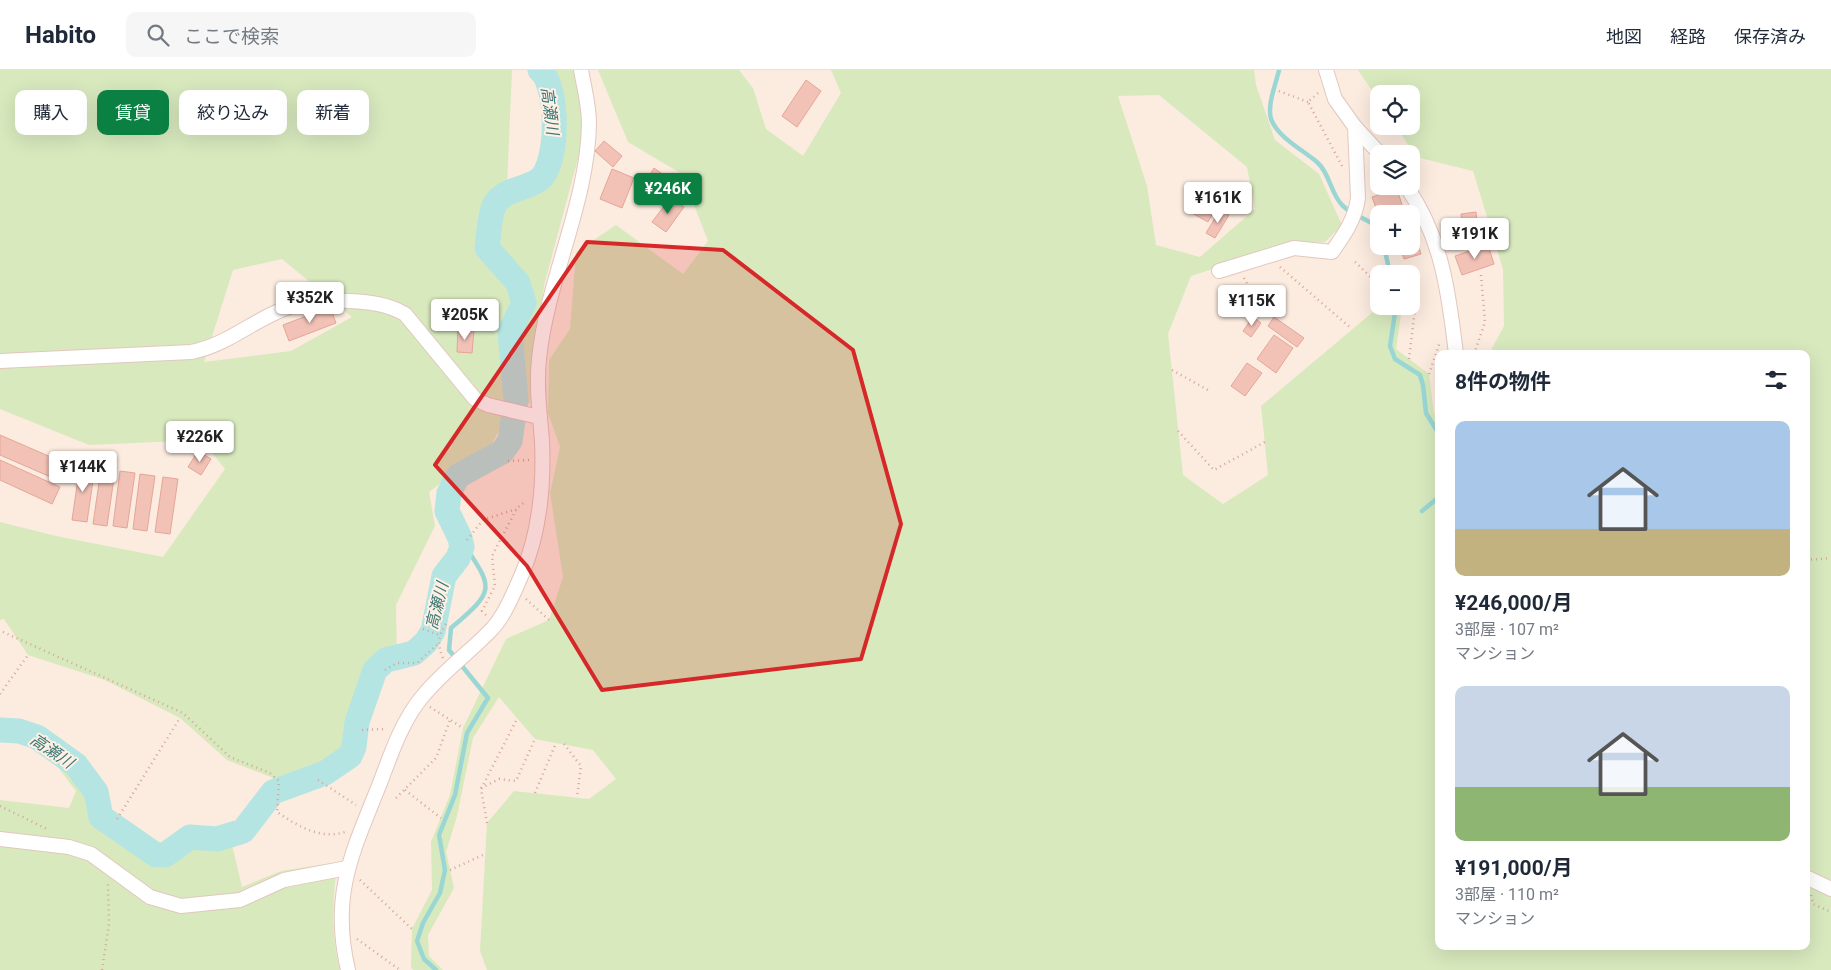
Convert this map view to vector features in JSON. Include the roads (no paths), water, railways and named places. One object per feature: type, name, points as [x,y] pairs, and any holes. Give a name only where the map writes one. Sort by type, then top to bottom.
[{"type":"street","points":[[348,970],[342,928],[342,895],[352,873],[362,826],[396,740],[420,699],[446,669],[493,628],[517,584],[533,546],[542,476],[538,417],[539,359],[580,188],[588,141],[589,121],[581,70]]},
{"type":"street","points":[[1326,70],[1335,99],[1355,128],[1371,145]]},
{"type":"street","points":[[1219,271],[1294,248],[1332,252],[1351,224],[1357,208],[1355,128]]},
{"type":"street","points":[[1411,195],[1424,216],[1444,266],[1455,350]]},
{"type":"street","points":[[0,361],[191,352],[209,349],[291,306],[330,300],[375,303],[393,307],[405,314],[475,399],[502,409],[538,417]]},
{"type":"street","points":[[0,838],[69,846],[91,854],[108,864],[150,897],[181,906],[240,900],[284,880],[352,873]]},
{"type":"street","points":[[1810,884],[1831,890]]},
{"type":"waterway","name":"高瀬川","points":[[0,730],[19,731],[37,737],[76,765],[96,792],[101,817],[156,855],[165,855],[190,837],[217,839],[243,831],[273,792],[325,773],[350,756],[354,747],[357,722],[375,670],[386,660],[414,653],[426,642],[433,631],[444,576],[458,558],[462,547],[460,538],[447,511],[449,493],[458,476],[502,452],[510,441],[516,400],[510,332],[524,303],[518,283],[487,248],[491,215],[498,200],[509,192],[535,183],[540,179],[551,157],[554,125],[553,107],[551,92],[540,70]]},
{"type":"waterway","points":[[1279,70],[1270,107],[1274,126],[1318,163],[1343,206],[1370,222]]},
{"type":"waterway","points":[[1386,255],[1388,265]]},
{"type":"waterway","points":[[1395,315],[1390,346],[1395,359],[1420,375],[1426,413],[1435,428]]},
{"type":"waterway","points":[[1422,511],[1435,500]]},
{"type":"waterway","points":[[436,970],[424,959],[417,941],[423,923],[440,893],[445,870],[439,835],[455,795],[467,733],[488,698],[449,650],[451,628],[477,604],[486,587],[479,568],[460,538]]}]
